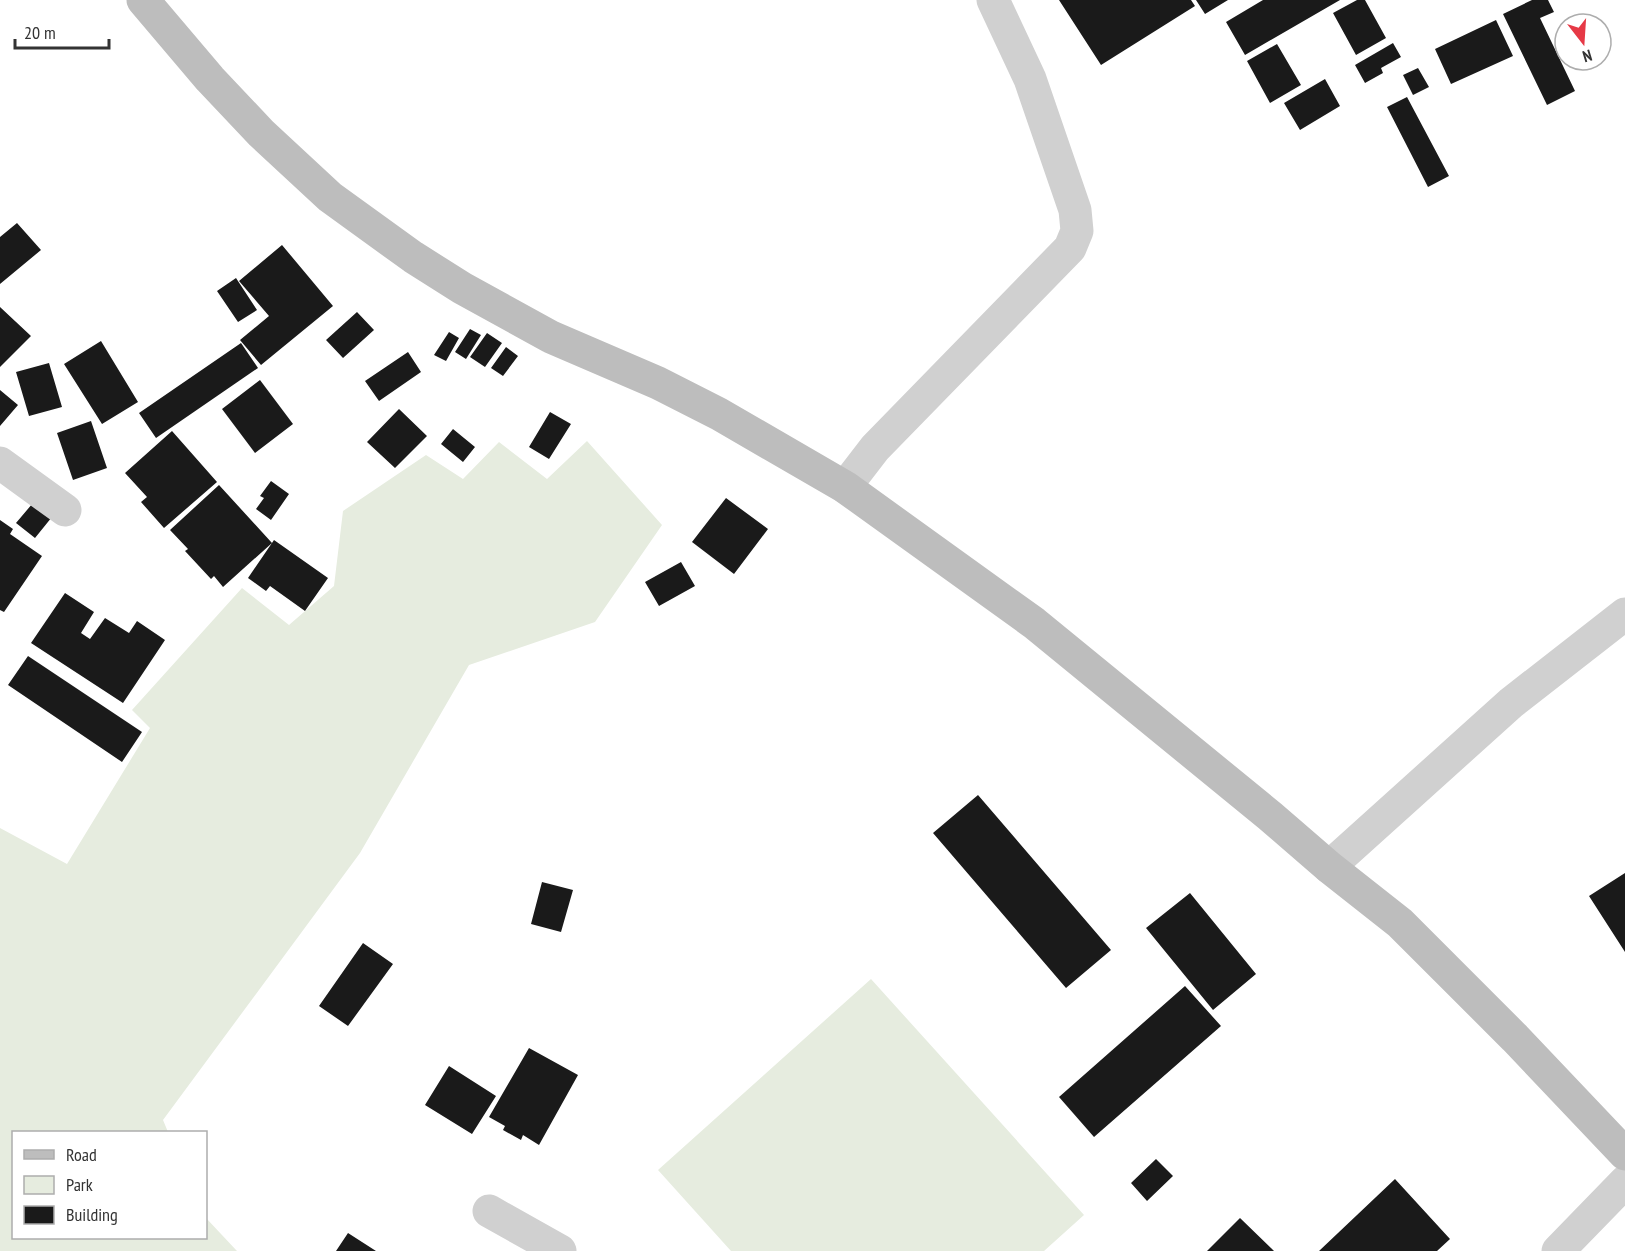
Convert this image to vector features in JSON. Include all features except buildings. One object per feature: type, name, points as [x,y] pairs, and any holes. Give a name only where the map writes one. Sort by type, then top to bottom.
[{"type":"street","points":[[143,0],[210,80],[261,133],[330,197],[413,257],[462,288],[551,337],[658,383],[719,414],[845,487],[1034,623],[1400,923],[1515,1038],[1625,1154]]},
{"type":"street","points":[[845,487],[875,448],[1070,248],[1077,231],[1074,210],[1030,79],[993,0]]},
{"type":"street","points":[[0,463],[65,510]]},
{"type":"street","points":[[1329,867],[1512,703],[1625,614]]},
{"type":"street","points":[[1558,1251],[1625,1182]]},
{"type":"street","points":[[489,1211],[560,1251]]},
{"type":"green space","points":[[587,441],[662,525],[595,622],[469,665],[360,853],[163,1120],[168,1131],[12,1131],[12,1239],[207,1239],[207,1219],[237,1251],[0,1251],[0,828],[67,864],[150,728],[132,710],[242,588],[289,625],[334,586],[343,511],[426,455],[463,479],[499,442],[547,479]]},
{"type":"green space","points":[[871,979],[1084,1215],[1044,1251],[731,1251],[658,1170]]}]
